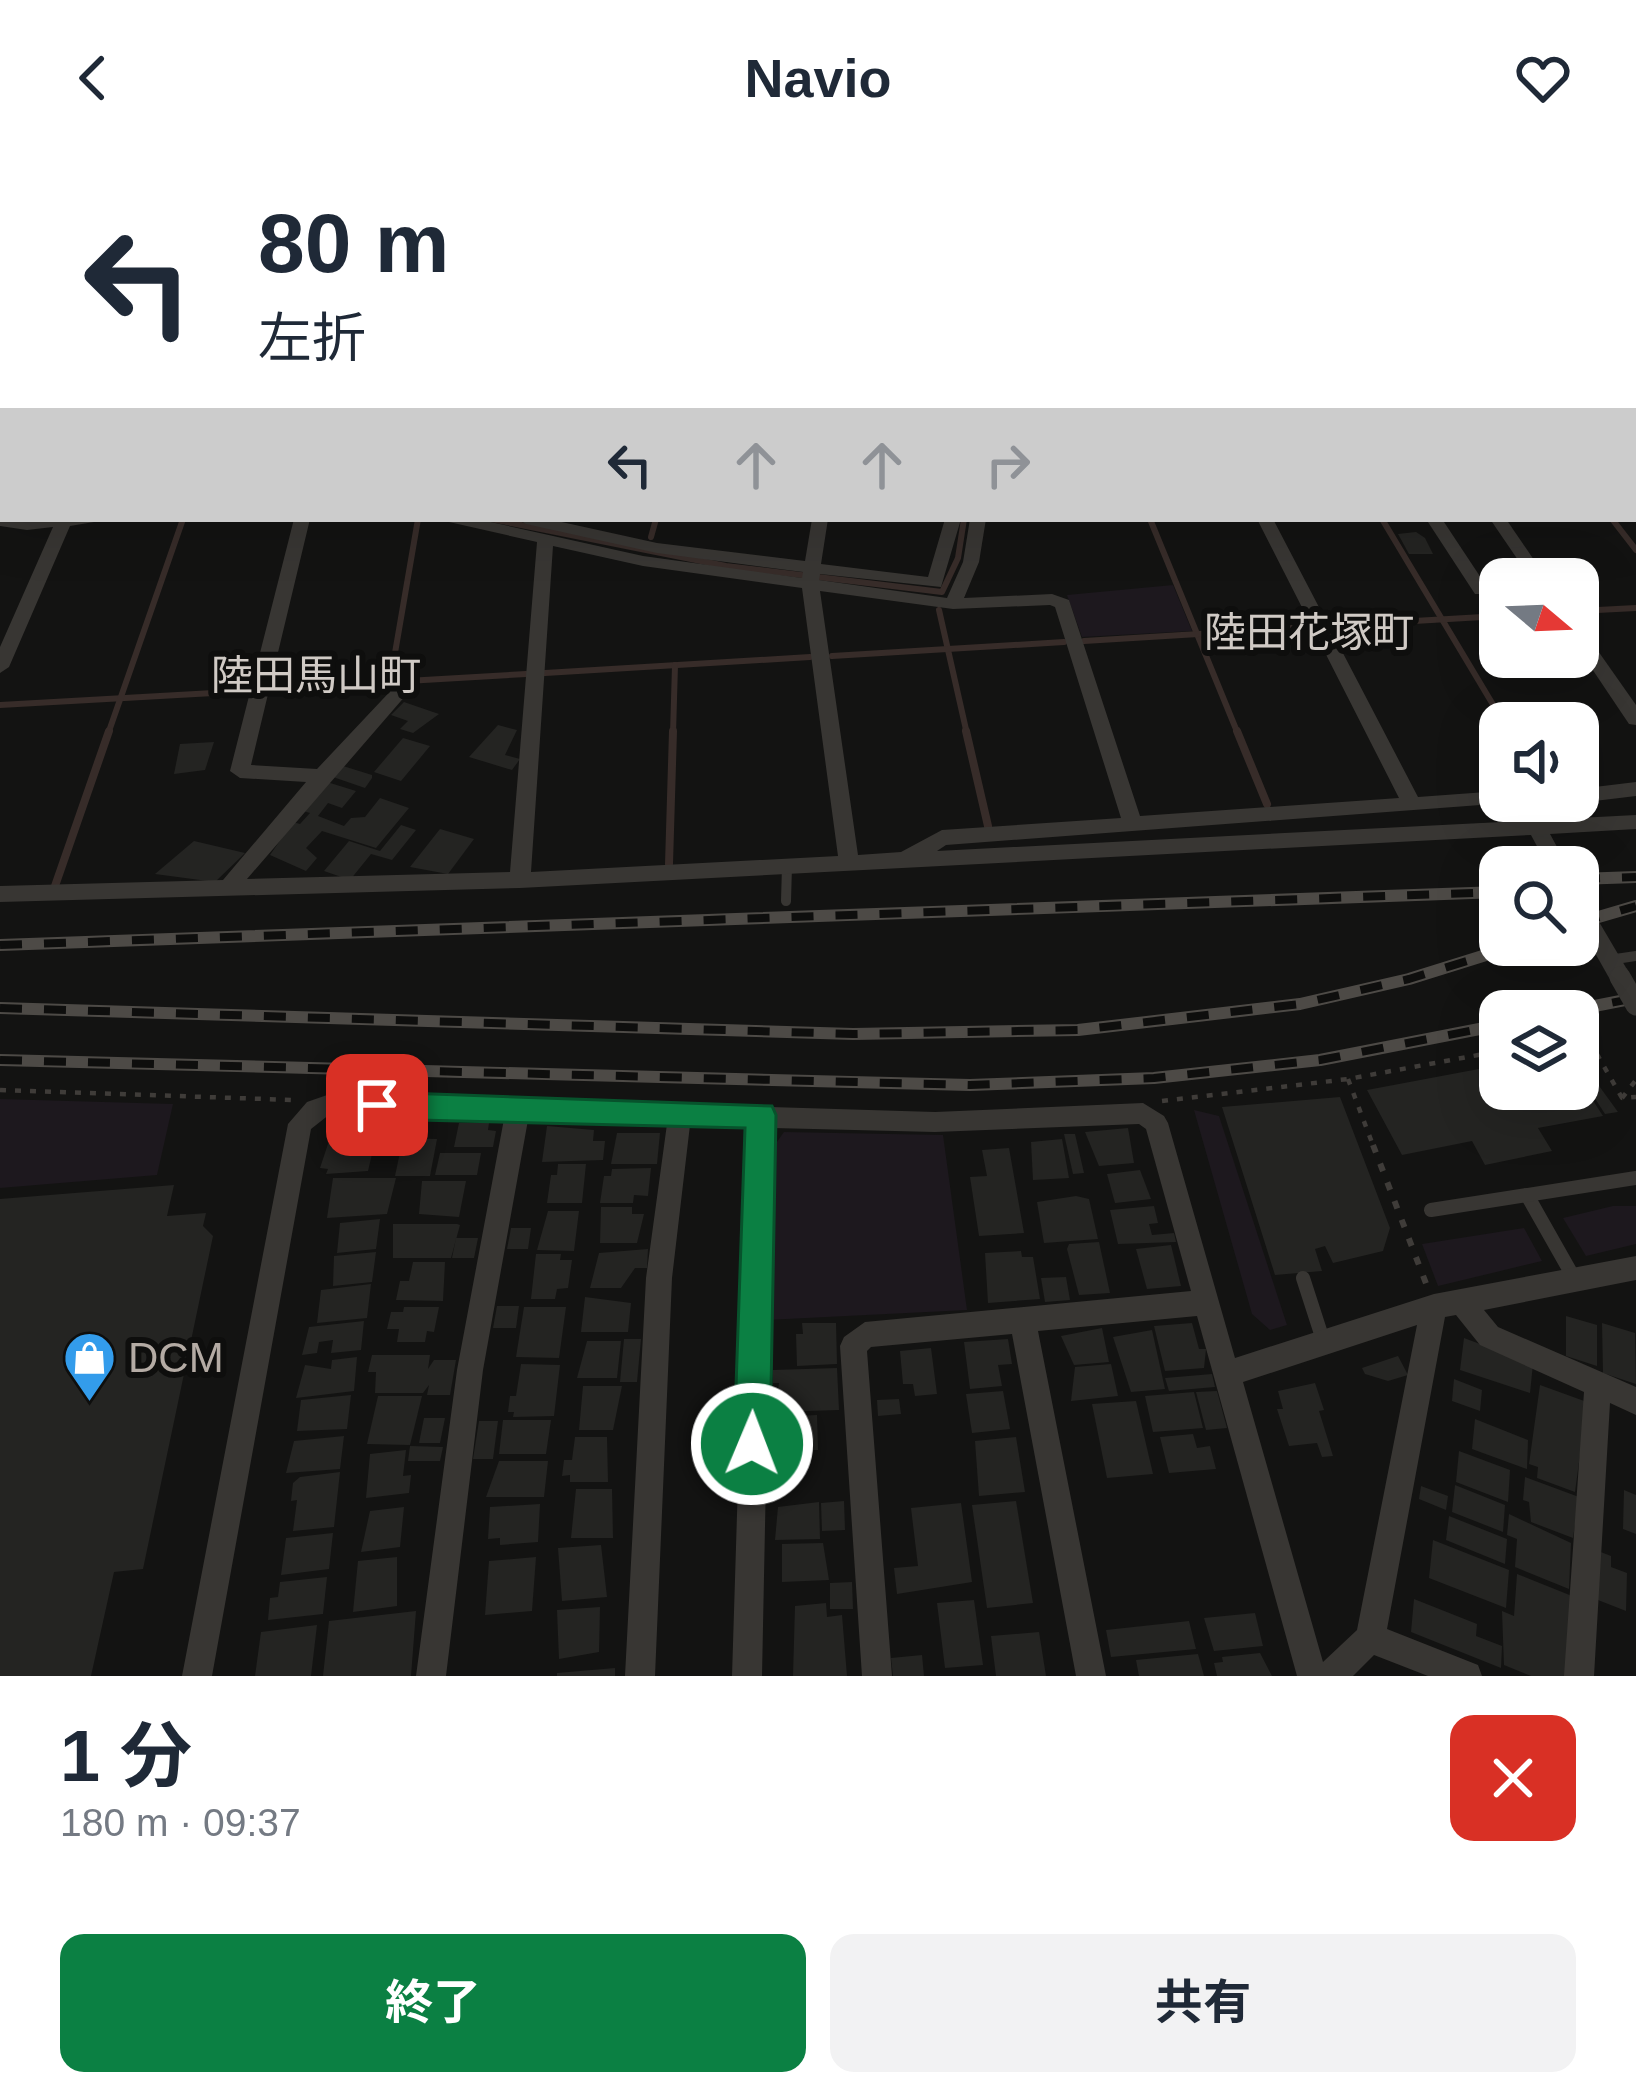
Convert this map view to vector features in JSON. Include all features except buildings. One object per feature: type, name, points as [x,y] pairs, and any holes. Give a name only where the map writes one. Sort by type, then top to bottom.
[{"type":"street","points":[[0,667],[64,522]]},
{"type":"street","points":[[301,522],[240,771],[322,776]]},
{"type":"street","points":[[468,522],[712,573],[935,583],[951,522]]},
{"type":"street","points":[[540,522],[953,604],[1052,599],[1063,604],[1132,823]]},
{"type":"street","points":[[820,522],[811,574],[849,863]]},
{"type":"street","points":[[953,604],[971,562],[978,522]]},
{"type":"street","points":[[1267,522],[1410,800]]},
{"type":"street","points":[[1436,522],[1479,588]]},
{"type":"street","points":[[1500,522],[1525,558]]},
{"type":"street","points":[[520,880],[545,539]]},
{"type":"street","points":[[1599,665],[1636,719]]},
{"type":"street","points":[[227,889],[404,687]]},
{"type":"street","points":[[1599,793],[1636,789]]},
{"type":"street","points":[[903,862],[942,838],[1479,798]]},
{"type":"street","points":[[0,894],[520,880],[1636,822]]},
{"type":"street","points":[[1538,830],[1547,846]]},
{"type":"street","points":[[1599,941],[1636,1005]]},
{"type":"street","points":[[197,1676],[300,1124],[315,1109],[330,1104],[935,1122],[1143,1113],[1156,1123],[1312,1676]]},
{"type":"street","points":[[431,1676],[470,1370],[518,1109]]},
{"type":"street","points":[[640,1676],[659,1278],[680,1113]]},
{"type":"street","points":[[747,1676],[761,1115]]},
{"type":"street","points":[[1226,1374],[1448,1304],[1636,1268]]},
{"type":"street","points":[[877,1676],[853,1346],[865,1335],[1207,1302]]},
{"type":"street","points":[[1448,1304],[1489,1336],[1636,1401]]},
{"type":"street","points":[[1330,1676],[1370,1638],[1448,1304]]},
{"type":"street","points":[[1023,1320],[1091,1676]]},
{"type":"street","points":[[1579,1676],[1598,1386]]},
{"type":"street","points":[[1370,1638],[1466,1676]]},
{"type":"lane","points":[[787,866],[787,901]]},
{"type":"lane","points":[[1615,969],[1636,956]]},
{"type":"lane","points":[[1431,1210],[1636,1178]]},
{"type":"lane","points":[[1527,1195],[1574,1278]]},
{"type":"lane","points":[[1303,1278],[1324,1343]]},
{"type":"path","points":[[1143,1113],[1168,1098],[1348,1078],[1479,1055]]},
{"type":"path","points":[[1599,1058],[1622,1099]]},
{"type":"path","points":[[1348,1078],[1448,1304]]},
{"type":"path","points":[[1622,1099],[1636,1080]]},
{"type":"path","points":[[0,1090],[285,1097],[315,1109]]},
{"type":"path","points":[[1622,1099],[1636,1097]]},
{"type":"shaded area","points":[[1173,585],[1192,631],[1082,637],[1067,595]]},
{"type":"shaded area","points":[[0,1099],[173,1104],[157,1175],[0,1188]]},
{"type":"shaded area","points":[[1194,1110],[1219,1116],[1287,1325],[1270,1330],[1252,1314]]},
{"type":"shaded area","points":[[784,1132],[943,1135],[967,1310],[766,1320],[774,1146]]},
{"type":"shaded area","points":[[1613,1206],[1636,1206],[1636,1244],[1586,1256],[1563,1218]]},
{"type":"shaded area","points":[[1524,1228],[1542,1261],[1438,1286],[1422,1244]]},
{"type":"waterway","points":[[120,698],[182,522]]},
{"type":"waterway","points":[[390,682],[417,522]]},
{"type":"waterway","points":[[506,522],[726,566],[942,592],[958,558],[964,522]]},
{"type":"waterway","points":[[651,537],[655,522]]},
{"type":"waterway","points":[[1151,522],[1197,634]]},
{"type":"waterway","points":[[1384,522],[1442,619]]},
{"type":"waterway","points":[[1614,522],[1636,550]]},
{"type":"waterway","points":[[1599,610],[1636,608]]},
{"type":"waterway","points":[[939,610],[948,649]]},
{"type":"waterway","points":[[1442,619],[1479,617]]},
{"type":"waterway","points":[[1328,626],[1442,619]]},
{"type":"waterway","points":[[1442,619],[1491,702]]},
{"type":"waterway","points":[[1197,634],[1311,627]]},
{"type":"waterway","points":[[1084,641],[1197,634]]},
{"type":"waterway","points":[[1197,634],[1238,734]]},
{"type":"waterway","points":[[948,649],[1064,642]]},
{"type":"waterway","points":[[832,656],[948,649]]},
{"type":"waterway","points":[[948,649],[967,734]]},
{"type":"waterway","points":[[675,665],[810,657]]},
{"type":"waterway","points":[[545,673],[675,665]]},
{"type":"waterway","points":[[673,734],[675,665]]},
{"type":"waterway","points":[[390,682],[526,674]]},
{"type":"waterway","points":[[269,689],[390,682]]},
{"type":"waterway","points":[[120,698],[249,691]]},
{"type":"waterway","points":[[0,705],[120,698]]},
{"type":"waterway","points":[[108,734],[120,698]]},
{"type":"waterway","points":[[55,886],[109,731]]},
{"type":"waterway","points":[[669,864],[673,731]]},
{"type":"waterway","points":[[966,731],[988,826]]},
{"type":"waterway","points":[[1237,731],[1267,804]]},
{"type":"railway","points":[[1599,878],[1636,877]]},
{"type":"railway","points":[[0,945],[1479,893]]},
{"type":"railway","points":[[1599,917],[1636,906]]},
{"type":"railway","points":[[0,1008],[853,1034],[1078,1030],[1300,1004],[1479,957]]},
{"type":"railway","points":[[1599,1005],[1636,998]]},
{"type":"railway","points":[[0,1060],[970,1085],[1154,1078],[1320,1060],[1479,1029]]},
{"type":"place","name":"DCM","points":[[89,1403]]},
{"type":"district","name":"陸田花塚町","points":[[1309,632]]},
{"type":"district","name":"陸田馬山町","points":[[316,675]]},
{"type":"route","points":[[377,1105],[761,1115],[752,1444]]}]
